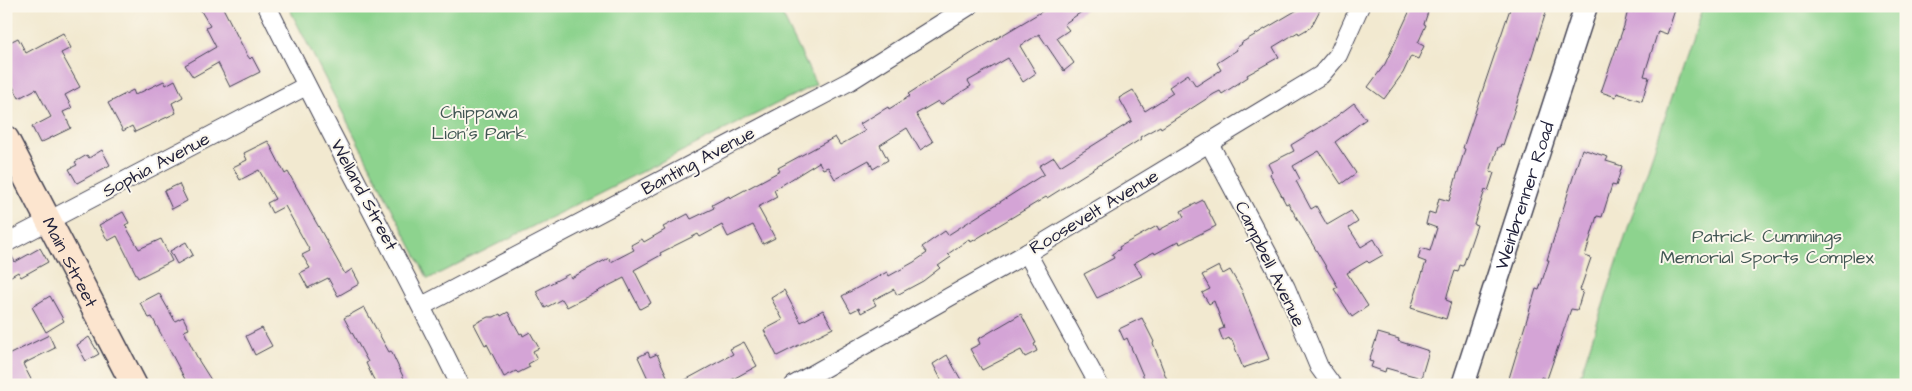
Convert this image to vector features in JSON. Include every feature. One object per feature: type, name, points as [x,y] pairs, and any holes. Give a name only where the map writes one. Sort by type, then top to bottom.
[{"type":"main road","name":"Main Street","points":[[6,139],[134,385]]},
{"type":"street","name":"Welland Street","points":[[267,6],[306,86],[422,306],[460,385]]},
{"type":"street","name":"Banting Avenue","points":[[422,306],[850,81],[969,6]]},
{"type":"street","name":"Roosevelt Avenue","points":[[794,385],[1027,252],[1322,75],[1338,55],[1360,6]]},
{"type":"street","name":"Weinbrenner Road","points":[[1463,385],[1586,6]]},
{"type":"street","name":"Sophia Avenue","points":[[6,242],[306,86]]},
{"type":"street","name":"Campbell Avenue","points":[[1208,143],[1286,288],[1319,367],[1332,385]]},
{"type":"street","points":[[1027,252],[1099,385]]},
{"type":"green space","name":"Chippawa Lion's Park","points":[[288,6],[778,6],[816,84],[428,279]]},
{"type":"green space","name":"Patrick Cummings Memorial Sports Complex","points":[[1703,6],[1906,6],[1906,385],[1577,385]]},
{"type":"building","points":[[198,6],[222,6],[247,55],[250,59],[252,57],[260,72],[230,87],[218,63],[193,77],[185,65],[216,47],[206,28],[210,26]]},
{"type":"building","points":[[1051,6],[1090,6],[1064,24],[1069,30],[1057,38],[1074,63],[1064,71],[1039,34],[1020,46],[1036,73],[1023,82],[1008,58],[968,81],[971,86],[941,105],[938,101],[916,114],[933,142],[920,150],[907,128],[880,145],[888,160],[873,169],[869,160],[835,179],[828,167],[823,169],[819,162],[774,190],[777,197],[758,207],[775,238],[763,244],[753,225],[728,237],[722,225],[700,237],[698,234],[660,253],[661,255],[634,270],[651,303],[640,309],[624,278],[567,307],[562,299],[545,308],[536,291],[569,274],[571,278],[609,258],[611,262],[634,250],[631,245],[642,239],[644,242],[665,230],[663,227],[688,214],[691,219],[714,208],[712,205],[729,196],[730,198],[780,171],[778,168],[835,137],[840,145],[865,131],[860,124],[888,107],[889,109],[910,96],[908,94],[972,53]]},
{"type":"building","points":[[1304,6],[1322,6],[1311,27],[1299,34],[1298,32],[1273,47],[1279,57],[1247,75],[1248,77],[1222,94],[1220,91],[1214,94],[1161,128],[1160,126],[1140,137],[1141,139],[1047,198],[971,242],[969,239],[948,254],[951,257],[938,266],[940,268],[923,281],[897,295],[894,289],[873,300],[876,305],[861,313],[859,308],[851,312],[842,296],[887,272],[889,276],[914,262],[927,253],[922,247],[945,231],[948,235],[1044,174],[1039,166],[1054,157],[1060,166],[1132,121],[1119,98],[1133,90],[1145,111],[1173,93],[1169,87],[1188,74],[1196,86],[1221,70],[1217,63],[1237,50],[1236,48],[1241,43]]},
{"type":"building","points":[[1412,6],[1430,6],[1424,24],[1426,25],[1418,43],[1424,46],[1418,59],[1411,56],[1403,73],[1384,99],[1368,87],[1385,64]]},
{"type":"building","points":[[1511,6],[1548,6],[1503,145],[1501,144],[1498,147],[1490,172],[1494,173],[1488,191],[1485,190],[1474,224],[1477,225],[1463,266],[1460,265],[1458,272],[1455,271],[1448,292],[1446,300],[1451,302],[1446,319],[1411,308],[1426,262],[1418,259],[1421,248],[1430,251],[1437,228],[1426,224],[1429,212],[1435,214],[1439,198],[1449,201],[1465,149],[1463,148]]},
{"type":"building","points":[[1638,6],[1662,6],[1675,10],[1667,34],[1658,31],[1644,76],[1649,77],[1642,101],[1617,93],[1616,97],[1601,92],[1628,10],[1634,12]]},
{"type":"building","points":[[63,33],[71,48],[61,53],[80,87],[65,95],[72,108],[63,112],[71,128],[40,143],[32,127],[51,117],[36,89],[19,98],[6,73],[6,44],[18,38],[26,53]]},
{"type":"building","points":[[175,80],[183,97],[172,103],[176,113],[135,132],[132,126],[123,131],[108,103],[133,90],[135,95],[164,81],[166,85]]},
{"type":"building","points":[[1354,103],[1366,119],[1335,142],[1356,173],[1341,184],[1319,151],[1293,166],[1300,179],[1296,181],[1311,209],[1316,206],[1327,225],[1351,211],[1358,222],[1349,228],[1361,247],[1374,239],[1383,255],[1369,263],[1367,261],[1347,273],[1368,306],[1352,317],[1334,289],[1338,287],[1288,203],[1286,204],[1270,174],[1272,172],[1268,164],[1294,151],[1291,145],[1329,122]]},
{"type":"building","points":[[268,141],[285,174],[288,172],[345,274],[352,269],[359,282],[359,284],[338,296],[328,278],[308,288],[300,273],[310,268],[302,255],[310,251],[285,206],[272,213],[267,203],[275,199],[259,170],[240,180],[233,167],[247,160],[244,153]]},
{"type":"building","points":[[1582,149],[1608,157],[1606,161],[1622,166],[1616,186],[1612,185],[1602,217],[1597,216],[1585,256],[1591,258],[1580,290],[1583,291],[1577,310],[1571,309],[1547,379],[1541,377],[1539,385],[1507,385],[1536,289],[1539,290],[1549,260],[1547,260]]},
{"type":"building","points":[[102,150],[110,165],[77,183],[69,169],[77,165],[75,162],[87,155],[89,158]]},
{"type":"building","points":[[179,184],[187,201],[172,209],[164,191]]},
{"type":"building","points":[[1203,200],[1216,226],[1180,244],[1179,241],[1155,254],[1154,252],[1134,263],[1142,276],[1097,298],[1084,274],[1114,258],[1112,254],[1120,249],[1119,247],[1157,226],[1159,230],[1184,217],[1181,211]]},
{"type":"building","points":[[123,212],[129,223],[125,225],[139,249],[161,239],[172,261],[138,278],[117,236],[108,241],[99,225]]},
{"type":"building","points":[[186,242],[193,255],[177,264],[170,251]]},
{"type":"building","points":[[40,248],[48,262],[21,277],[18,272],[6,279],[6,254],[10,253],[15,262]]},
{"type":"building","points":[[1219,266],[1223,274],[1230,270],[1241,289],[1269,359],[1243,368],[1232,340],[1229,338],[1223,341],[1219,330],[1224,328],[1214,301],[1209,304],[1202,293],[1210,289],[1202,275]]},
{"type":"building","points":[[784,290],[801,322],[823,310],[833,328],[777,356],[764,330],[783,320],[771,298]]},
{"type":"building","points":[[159,293],[175,321],[183,317],[189,329],[184,331],[211,380],[202,385],[188,385],[152,317],[149,318],[140,303]]},
{"type":"building","points":[[50,296],[64,321],[46,332],[32,307]]},
{"type":"building","points":[[364,307],[389,352],[391,351],[407,385],[377,385],[372,376],[366,363],[368,362],[344,318]]},
{"type":"building","points":[[508,312],[520,334],[522,333],[523,336],[530,332],[539,348],[533,351],[537,359],[528,364],[530,367],[504,377],[474,324],[488,317],[500,314],[501,316]]},
{"type":"building","points":[[1021,314],[1036,343],[1034,344],[1037,351],[1025,357],[1021,350],[982,370],[970,349],[980,344],[978,339]]},
{"type":"building","points":[[1142,318],[1154,342],[1169,385],[1147,385],[1127,338],[1124,340],[1119,329]]},
{"type":"building","points":[[262,328],[272,346],[255,355],[246,336]]},
{"type":"building","points":[[1378,333],[1429,351],[1421,378],[1386,368],[1385,372],[1371,367],[1373,362],[1369,361]]},
{"type":"building","points":[[49,335],[55,348],[23,364],[34,385],[6,385],[6,356]]},
{"type":"building","points":[[89,337],[99,354],[86,361],[77,345]]},
{"type":"building","points":[[744,342],[757,366],[722,385],[676,385],[733,354],[730,349]]},
{"type":"building","points":[[648,352],[650,357],[657,354],[671,385],[651,385],[638,357]]},
{"type":"building","points":[[947,355],[964,385],[944,385],[933,364]]}]
